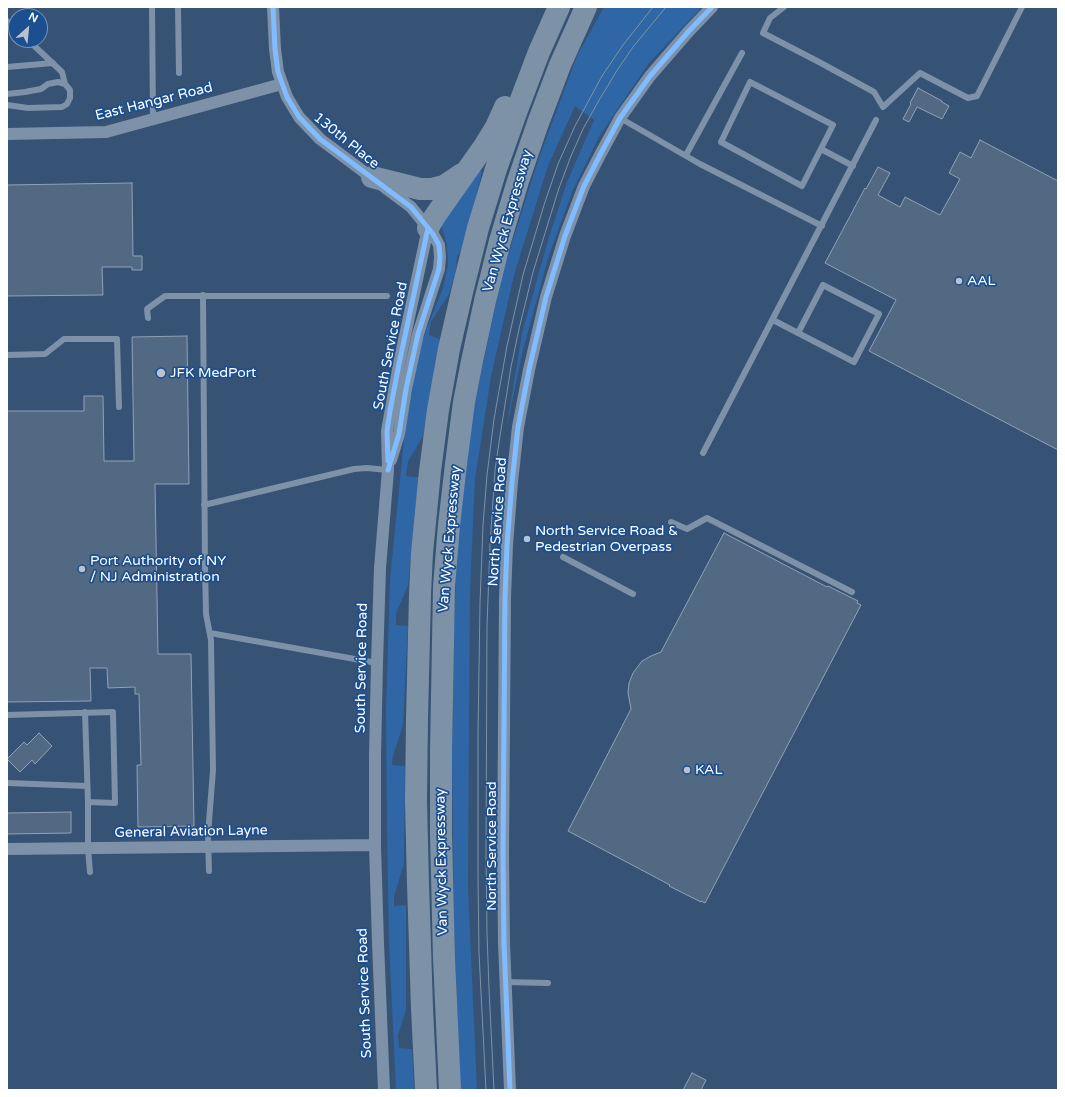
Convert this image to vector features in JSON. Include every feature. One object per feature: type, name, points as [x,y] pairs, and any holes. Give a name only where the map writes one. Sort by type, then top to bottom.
[{"type":"highway","name":"Van Wyck Expressway","points":[[450,1090],[443,944],[441,758],[444,587],[453,484],[468,382],[480,320],[495,260],[525,162],[560,65],[586,7]]},
{"type":"highway","points":[[560,65],[596,7]]},
{"type":"highway","name":"Van Wyck Expressway","points":[[426,1090],[418,884],[417,733],[420,594],[430,471],[449,349],[473,248],[490,189],[526,84],[554,16]]},
{"type":"highway","points":[[428,228],[496,127],[505,106],[554,16]]},
{"type":"highway","points":[[372,177],[420,189],[432,189],[444,186],[468,169]]},
{"type":"street","name":"130th Place","points":[[273,7],[276,60],[282,84],[293,108],[306,125],[320,139],[411,207],[437,240],[439,245],[439,269],[418,334],[409,371],[399,434],[388,470]]},
{"type":"street","name":"North Service Road","points":[[510,1090],[505,982],[503,854],[506,598],[509,512],[514,455],[524,393],[533,348],[546,297],[558,256],[584,186],[620,118],[650,76],[712,7]]},
{"type":"street","name":"East Hangar Road","points":[[7,134],[106,132],[282,84]]},
{"type":"street","name":"South Service Road","points":[[384,1090],[378,964],[375,845],[375,756],[380,568],[388,470],[387,431],[399,364],[428,228]]},
{"type":"street","name":"General Aviation Layne","points":[[7,849],[375,845]]},
{"type":"lane","points":[[152,7],[153,119]]},
{"type":"lane","points":[[178,7],[179,73]]},
{"type":"lane","points":[[784,7],[770,18],[763,33],[874,92],[883,107],[920,73],[968,98],[977,96],[1022,7]]},
{"type":"lane","points":[[7,104],[28,108],[62,107],[67,104],[70,98],[70,90],[65,84],[62,72],[37,48]]},
{"type":"lane","points":[[686,155],[742,53]]},
{"type":"lane","points":[[7,67],[53,63]]},
{"type":"lane","points":[[8,94],[41,89],[48,84],[58,82],[65,84]]},
{"type":"lane","points":[[750,82],[833,125],[820,149],[802,186],[721,142],[750,82]]},
{"type":"lane","points":[[620,118],[686,155],[822,226]]},
{"type":"lane","points":[[703,453],[876,120]]},
{"type":"lane","points":[[820,149],[853,166]]},
{"type":"lane","points":[[773,320],[854,362],[879,314],[823,285],[798,332]]},
{"type":"lane","points":[[204,295],[204,505],[206,614],[211,646],[212,780],[208,846],[209,871]]},
{"type":"lane","points":[[148,318],[147,308],[165,296],[387,296]]},
{"type":"lane","points":[[7,355],[45,354],[64,339],[117,339],[119,406]]},
{"type":"lane","points":[[204,505],[354,469],[367,468],[388,470]]},
{"type":"lane","points":[[671,522],[687,530],[707,518],[852,592]]},
{"type":"lane","points":[[563,557],[633,594]]},
{"type":"lane","points":[[210,633],[377,663]]},
{"type":"lane","points":[[85,712],[88,848],[90,872]]},
{"type":"lane","points":[[7,715],[113,712],[115,803],[88,802]]},
{"type":"lane","points":[[7,783],[87,786]]},
{"type":"lane","points":[[505,982],[548,983]]},
{"type":"shaded area","points":[[604,7],[702,7],[649,63],[600,135],[573,190],[549,255],[523,350],[506,431],[522,333],[548,240],[567,182],[594,120],[575,106],[548,166],[514,275],[491,377],[475,479],[470,591],[468,887],[477,1090],[460,1090],[454,923],[452,759],[454,626],[458,528],[475,400],[504,267],[539,158],[577,56]]},
{"type":"shaded area","points":[[477,170],[482,172],[464,247],[457,256],[456,271],[449,294],[431,322],[429,335],[440,339],[423,436],[408,462],[406,476],[419,477],[408,585],[396,614],[396,625],[408,626],[403,725],[393,756],[392,765],[405,766],[404,864],[394,896],[394,906],[406,905],[406,1010],[398,1035],[399,1048],[412,1049],[414,1090],[396,1090],[389,943],[387,831],[386,709],[390,579],[405,430],[417,361],[425,333],[443,288],[448,265],[447,245],[440,221]]},
{"type":"building","points":[[918,88],[949,106],[942,119],[917,107],[909,122],[903,119]]},
{"type":"building","name":"AAL","points":[[980,140],[1058,181],[1058,450],[869,351],[896,300],[825,263],[865,188],[866,189],[878,167],[890,173],[878,195],[900,207],[905,197],[940,215],[960,179],[949,173],[960,152],[971,158]]},
{"type":"building","points":[[132,183],[133,256],[142,256],[142,270],[132,270],[132,267],[102,267],[103,295],[7,296],[7,185]]},
{"type":"building","name":"Port Authority of NY / NJ Administration","points":[[187,336],[189,484],[155,484],[158,654],[191,654],[194,826],[138,827],[137,765],[141,765],[139,694],[135,694],[135,687],[108,688],[107,668],[90,668],[91,701],[7,702],[7,411],[84,411],[84,396],[103,396],[104,461],[134,461],[132,337]]},
{"type":"building","name":"KAL","points":[[724,533],[827,587],[828,586],[858,601],[857,603],[861,605],[705,903],[669,886],[670,885],[568,831],[631,709],[628,693],[629,683],[633,673],[642,661],[661,652]]},
{"type":"building","points":[[39,733],[52,746],[35,764],[32,760],[20,772],[7,759],[24,742],[27,745]]},
{"type":"building","points":[[71,812],[71,833],[7,834],[7,813]]},
{"type":"building","points":[[692,1073],[706,1080],[701,1090],[683,1090]]},
{"type":"tram line","points":[[486,1090],[479,953],[478,734],[483,525],[494,419],[507,346],[523,275],[558,164],[575,126],[602,76],[623,45],[653,7]]},
{"type":"tram line","points":[[494,1090],[487,933],[487,626],[495,470],[500,436],[511,367],[533,272],[559,188],[571,156],[583,129],[616,72],[633,47],[666,7]]},
{"type":"cycle path","points":[[273,7],[275,49],[278,72],[287,97],[299,117],[320,139],[411,207],[433,234],[439,245],[439,269],[418,334],[406,389],[399,434],[388,470]]},
{"type":"cycle path","points":[[510,1090],[504,943],[503,854],[505,598],[507,545],[518,427],[529,370],[546,297],[565,236],[584,186],[620,118],[650,76],[712,7]]},
{"type":"cycle path","points":[[388,461],[387,431],[390,411],[428,228]]},
{"type":"place","name":"AAL","points":[[959,281]]},
{"type":"place","name":"JFK MedPort","points":[[161,373]]},
{"type":"place","name":"North Service Road & Pedestrian Overpass","points":[[527,539]]},
{"type":"place","name":"Port Authority of NY / NJ Administration","points":[[82,569]]},
{"type":"place","name":"KAL","points":[[687,770]]}]
